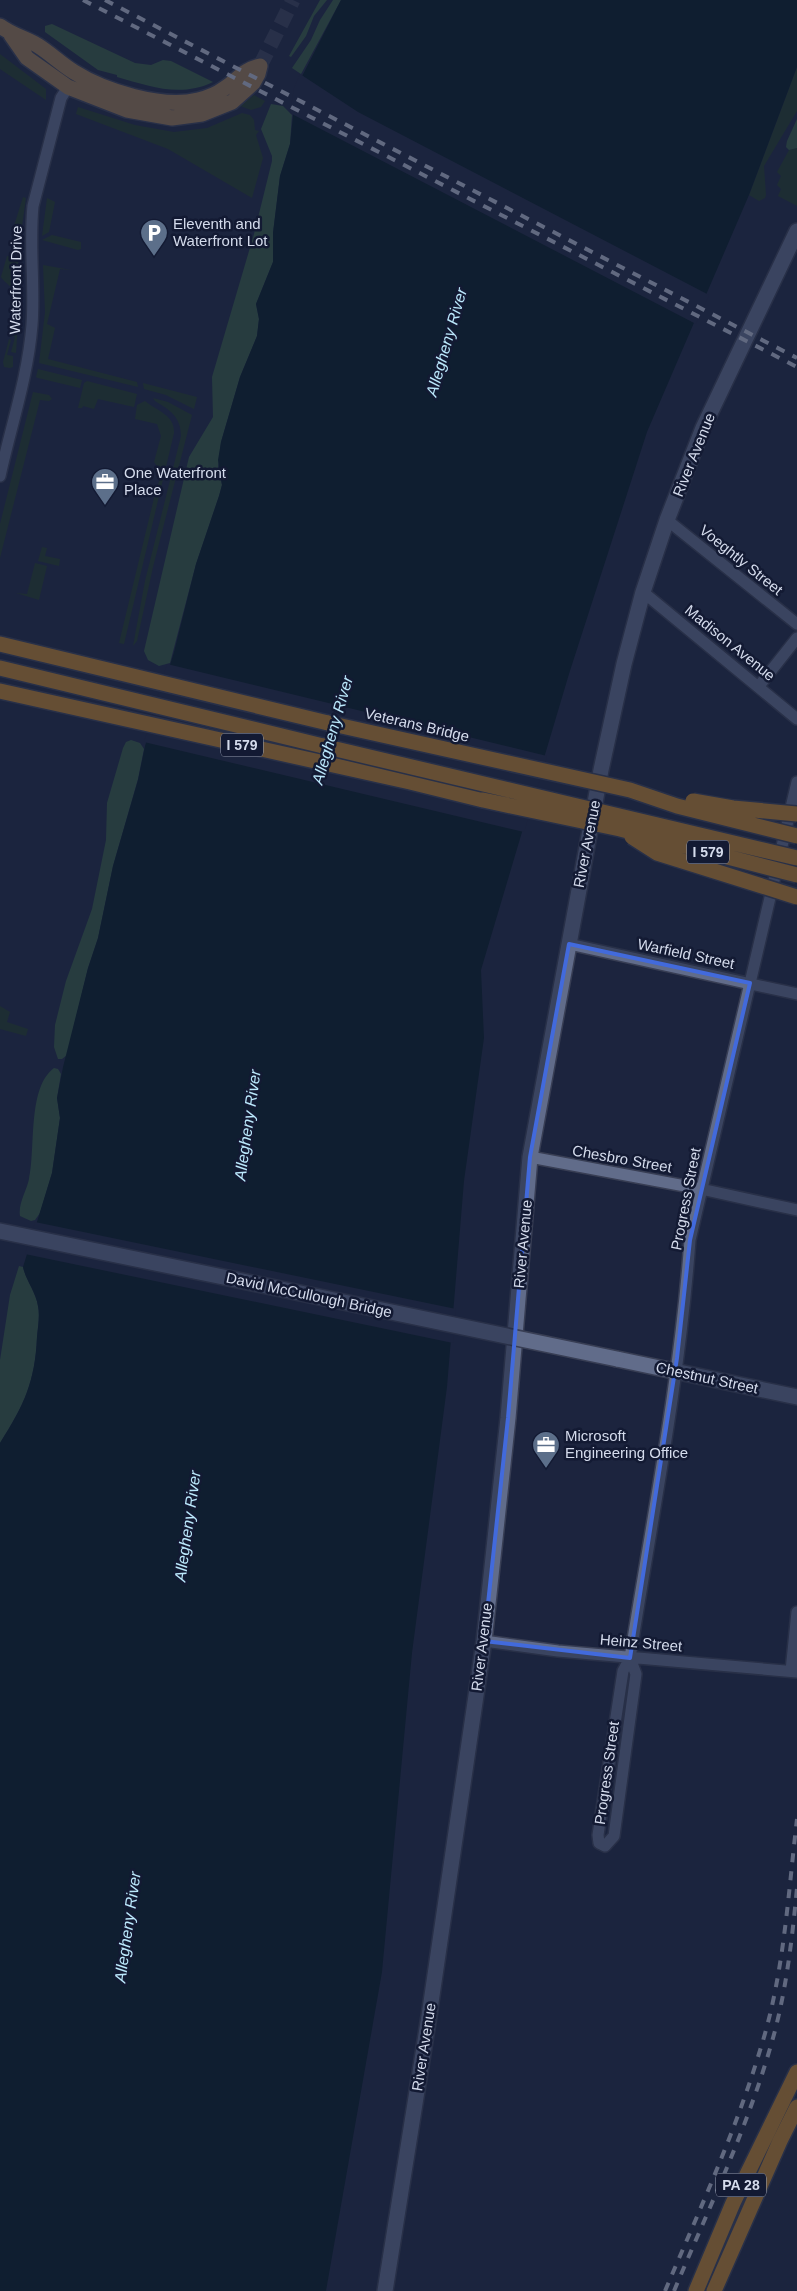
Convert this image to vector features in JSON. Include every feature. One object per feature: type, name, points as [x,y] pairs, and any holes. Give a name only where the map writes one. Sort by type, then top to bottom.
[{"type":"highway","name":"Veterans Bridge","points":[[0,644],[328,723],[630,790],[676,806],[797,836]]},
{"type":"highway","points":[[0,668],[797,858]]},
{"type":"highway","name":"I 579","points":[[0,691],[620,829],[797,876]]},
{"type":"highway","points":[[630,790],[733,808],[797,814]]},
{"type":"highway","points":[[620,829],[656,853],[797,897]]},
{"type":"highway","name":"PA 28","points":[[696,2291],[733,2203],[797,2072]]},
{"type":"highway","name":"PA 28","points":[[714,2291],[780,2141],[797,2108]]},
{"type":"highway","points":[[780,2141],[797,2116]]},
{"type":"main road","points":[[5,31],[27,58],[68,87],[103,102],[152,107],[207,98],[224,89],[249,68],[260,66],[258,74],[247,90],[232,102],[215,110],[192,117],[172,118],[152,107],[76,73],[37,45],[5,31]]},
{"type":"street","name":"Waterfront Drive","points":[[0,476],[30,341],[32,313],[31,224],[34,206],[61,98],[68,87]]},
{"type":"street","name":"River Avenue","points":[[386,2291],[484,1641],[508,1418],[530,1157],[605,752],[643,592],[667,520],[703,428],[797,231]]},
{"type":"street","name":"Voeghtly Street","points":[[667,520],[797,624]]},
{"type":"street","name":"Madison Avenue","points":[[643,592],[797,719]]},
{"type":"street","points":[[759,686],[797,638]]},
{"type":"street","name":"Progress Street","points":[[630,1658],[636,1674],[635,1684],[614,1836],[605,1846],[599,1843],[598,1835],[622,1671],[630,1658],[675,1372],[686,1293],[690,1240],[797,782]]},
{"type":"street","name":"Warfield Street","points":[[568,944],[797,994]]},
{"type":"street","name":"Chesbro Street","points":[[530,1157],[702,1189],[797,1210]]},
{"type":"street","name":"David McCullough Bridge","points":[[0,1231],[617,1359]]},
{"type":"street","name":"Chestnut Street","points":[[617,1359],[797,1397]]},
{"type":"street","points":[[794,1672],[797,1612]]},
{"type":"street","name":"Heinz Street","points":[[484,1641],[630,1658],[794,1672]]},
{"type":"highlighted area","points":[[569,944],[750,983],[690,1240],[677,1358],[630,1658],[484,1641],[508,1418],[530,1157]]},
{"type":"green space","points":[[320,0],[327,0],[314,16],[306,36],[291,57],[289,56]]},
{"type":"green space","points":[[333,0],[341,0],[301,74],[292,68],[311,40],[320,20]]},
{"type":"green space","points":[[52,24],[135,63],[151,65],[163,60],[171,61],[213,82],[201,87],[177,90],[153,87],[117,77],[117,75],[98,70],[45,32],[45,26]]},
{"type":"green space","points":[[0,54],[46,89],[46,100],[0,69]]},
{"type":"green space","points":[[797,67],[797,111],[764,166],[766,195],[765,198],[759,201],[749,195]]},
{"type":"green space","points":[[254,95],[265,101],[261,107],[251,110],[240,106]]},
{"type":"green space","points":[[271,104],[283,106],[292,115],[290,144],[280,176],[273,233],[273,262],[256,304],[259,319],[257,336],[240,377],[221,442],[218,467],[222,485],[219,496],[196,564],[170,663],[159,666],[148,660],[144,651],[189,457],[213,417],[212,377],[254,234],[272,161],[272,156],[261,129]]},
{"type":"green space","points":[[78,107],[135,125],[174,132],[207,128],[242,113],[250,115],[254,120],[255,130],[259,131],[256,135],[263,158],[252,198],[168,149],[76,114]]},
{"type":"green space","points":[[797,119],[797,148],[789,150],[786,147],[787,141]]},
{"type":"green space","points":[[797,148],[797,206],[778,196],[781,189],[777,185],[781,176],[777,172],[789,150]]},
{"type":"green space","points":[[23,197],[26,198],[22,226],[19,232],[13,229]]},
{"type":"green space","points":[[47,198],[55,202],[49,232],[42,236]]},
{"type":"green space","points":[[52,235],[81,242],[81,249],[78,250],[42,240]]},
{"type":"green space","points":[[7,256],[18,257],[19,305],[16,353],[11,352],[15,337],[10,335],[16,312],[15,294],[1,277]]},
{"type":"green space","points":[[43,265],[71,270],[60,269],[47,324],[55,328],[48,359],[137,382],[138,387],[39,363],[45,312]]},
{"type":"green space","points":[[9,339],[11,340],[7,355],[13,356],[13,367],[10,368],[4,367],[3,362]]},
{"type":"green space","points":[[38,369],[82,380],[80,388],[38,378],[36,377]]},
{"type":"green space","points":[[87,381],[137,394],[134,407],[98,399],[94,409],[83,406],[78,408],[84,383]]},
{"type":"green space","points":[[143,383],[197,397],[194,409],[166,395],[144,389]]},
{"type":"green space","points":[[33,392],[49,395],[52,399],[49,401],[40,400],[0,558],[0,524]]},
{"type":"green space","points":[[153,398],[168,402],[192,415],[153,567],[137,641],[133,646],[145,581],[181,436],[177,419]]},
{"type":"green space","points":[[145,401],[172,422],[174,433],[124,644],[119,643],[155,494],[150,493],[157,486],[160,478],[159,470],[154,462],[161,436],[157,424],[135,419],[137,405]]},
{"type":"green space","points":[[42,547],[47,548],[45,556],[60,559],[59,566],[38,561]]},
{"type":"green space","points":[[35,563],[47,566],[39,600],[16,593],[27,594]]},
{"type":"green space","points":[[131,740],[140,743],[144,749],[138,779],[113,866],[98,938],[88,968],[67,1055],[62,1059],[58,1059],[54,1047],[55,1025],[66,981],[92,909],[106,840],[107,803],[123,748],[126,742]]},
{"type":"green space","points":[[0,1006],[10,1012],[7,1022],[28,1029],[26,1036],[0,1029]]},
{"type":"green space","points":[[54,1068],[58,1069],[61,1074],[57,1098],[60,1118],[52,1173],[40,1213],[35,1220],[31,1221],[20,1216],[20,1206],[28,1183],[31,1166],[36,1104],[45,1077]]},
{"type":"green space","points":[[19,1266],[23,1267],[38,1306],[36,1353],[27,1393],[16,1417],[0,1443],[0,1360],[10,1295]]},
{"type":"water","name":"Allegheny River","points":[[341,0],[797,0],[797,67],[749,195],[647,432],[569,674],[481,970],[484,1038],[464,1181],[447,1387],[412,1653],[382,1972],[326,2291],[0,2291],[0,1443],[16,1417],[27,1393],[36,1353],[39,1310],[23,1267],[52,1173],[60,1118],[57,1098],[63,1067],[88,968],[98,938],[113,866],[138,780],[145,746],[174,652],[196,564],[222,485],[218,460],[221,442],[240,377],[257,336],[259,319],[256,304],[273,262],[273,233],[280,176],[290,144],[296,88]]},
{"type":"pier","points":[[300,74],[358,112],[709,295],[696,324],[290,113],[294,88]]},
{"type":"pier","points":[[167,664],[547,756],[524,832],[144,742]]},
{"type":"pier","points":[[35,1222],[456,1309],[453,1343],[25,1254]]},
{"type":"tunnel","points":[[260,66],[293,0]]},
{"type":"railway","points":[[83,0],[797,367]]},
{"type":"railway","points":[[105,0],[797,358]]},
{"type":"railway","points":[[665,2291],[729,2140],[769,2019],[780,1963],[797,1819]]},
{"type":"railway","points":[[674,2291],[739,2138],[771,2045],[791,1947],[797,1888]]},
{"type":"place","name":"Eleventh and Waterfront Lot","points":[[154,257]]},
{"type":"place","name":"One Waterfront Place","points":[[105,506]]},
{"type":"place","name":"Microsoft Engineering Office","points":[[546,1469]]}]
